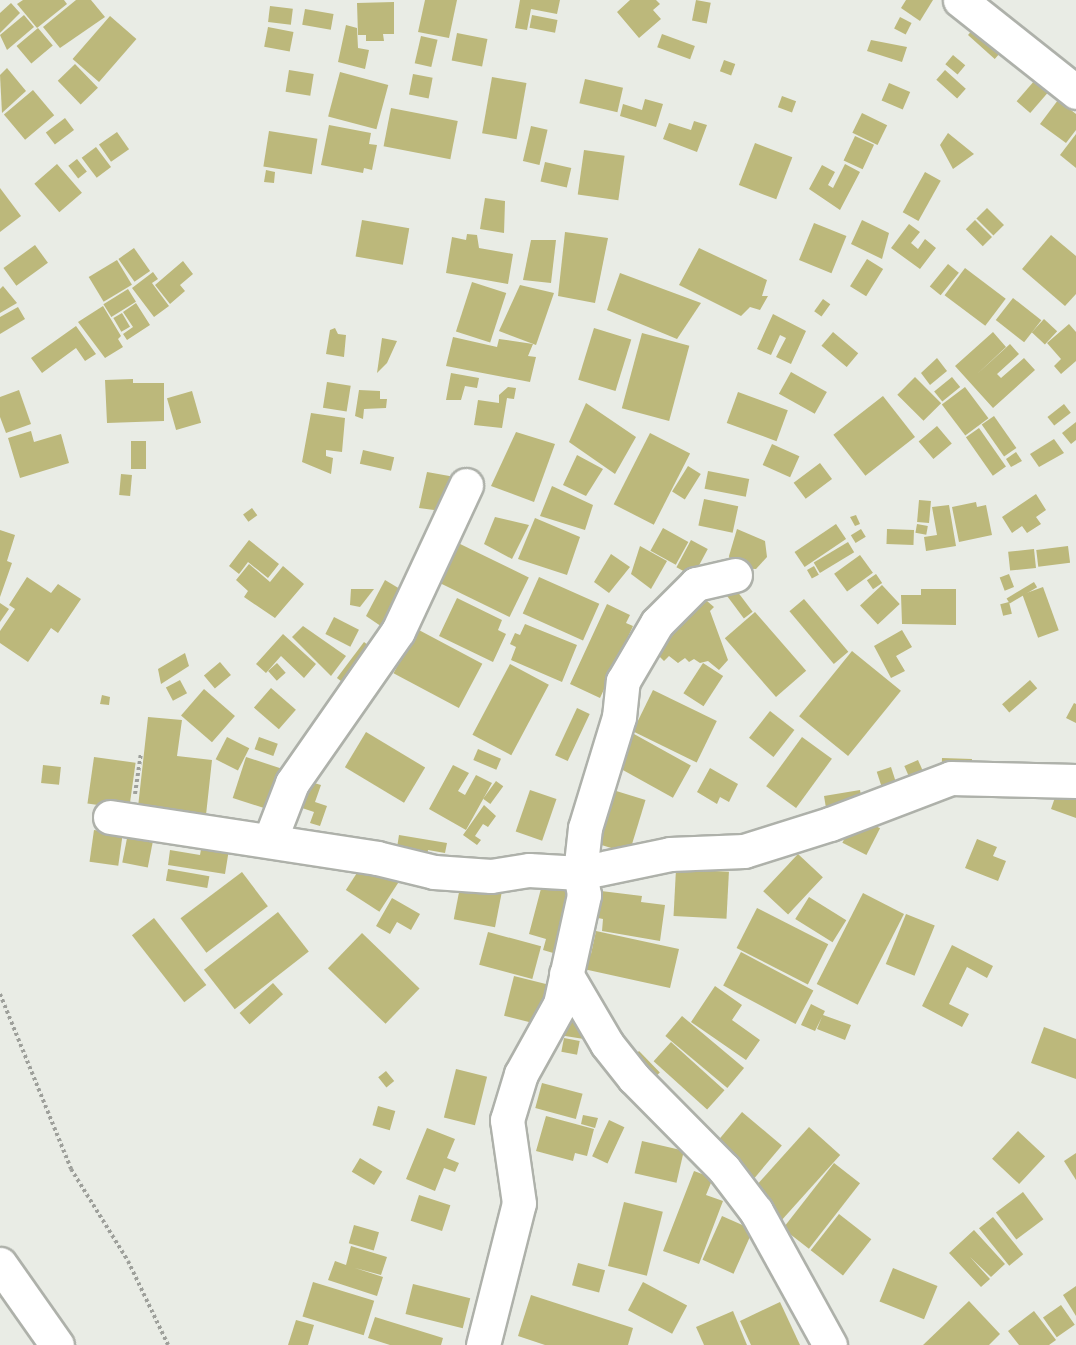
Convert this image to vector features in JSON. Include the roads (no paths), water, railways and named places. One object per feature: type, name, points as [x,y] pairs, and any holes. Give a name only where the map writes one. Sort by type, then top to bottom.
[{"type":"street","points":[[960,0],[1076,92]]},
{"type":"street","points":[[270,840],[298,773],[398,632],[466,485]]},
{"type":"street","points":[[483,1345],[519,1203],[507,1120],[521,1074],[560,1004],[584,895],[580,873],[585,828],[619,717],[623,681],[657,623],[696,584],[735,575]]},
{"type":"street","points":[[110,817],[270,840],[434,872],[490,876],[529,870],[580,873],[670,854],[744,851],[830,824],[951,778],[1076,781]]},
{"type":"street","points":[[566,974],[607,1044],[627,1069],[724,1169],[756,1211],[830,1345]]},
{"type":"street","points":[[0,1264],[57,1345]]}]
